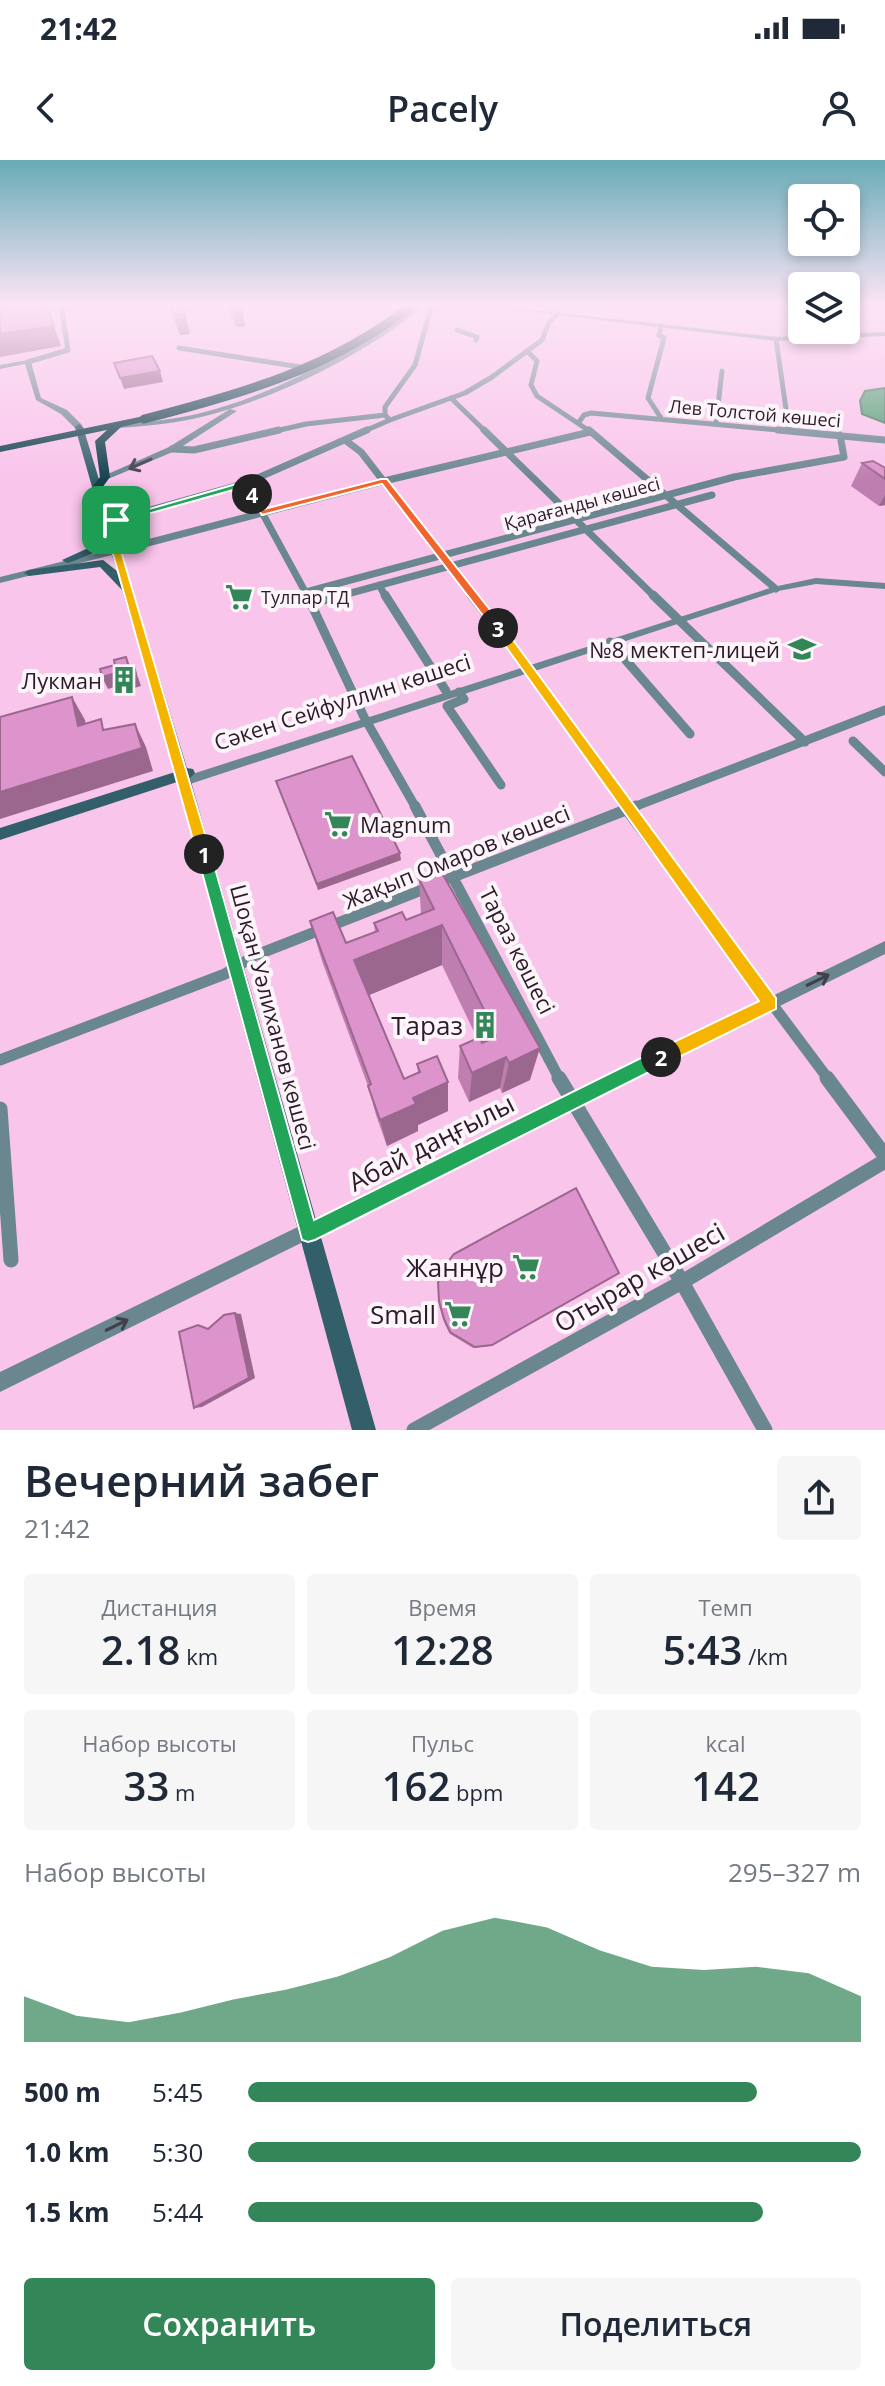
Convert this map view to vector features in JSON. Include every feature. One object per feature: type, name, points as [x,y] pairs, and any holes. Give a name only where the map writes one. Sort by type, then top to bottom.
[{"type":"main road","points":[[102,481],[100,441],[118,426],[300,363]]},
{"type":"main road","points":[[0,449],[248,390],[316,363]]},
{"type":"main road","points":[[0,442],[118,426]]},
{"type":"main road","name":"Шоқан Уәлиханов көшесі","points":[[80,430],[102,481],[107,518],[185,776],[364,1430]]},
{"type":"main road","points":[[29,573],[100,547],[101,524],[107,518]]},
{"type":"main road","points":[[29,573],[103,563],[128,590]]},
{"type":"main road","name":"Сәкен Сейфуллин көшесі","points":[[0,834],[185,776]]},
{"type":"main road","name":"Сәкен Сейфуллин көшесі","points":[[0,840],[185,776]]},
{"type":"street","points":[[0,367],[21,363]]},
{"type":"street","points":[[28,363],[38,399],[64,412],[80,430]]},
{"type":"street","points":[[278,363],[315,369]]},
{"type":"street","points":[[118,426],[185,419],[222,410],[326,363]]},
{"type":"street","points":[[387,417],[389,400],[403,386],[415,363]]},
{"type":"street","points":[[172,449],[194,450],[306,424],[387,417],[451,398],[492,377],[510,363]]},
{"type":"street","points":[[536,363],[531,381],[533,391],[579,422],[774,588]]},
{"type":"street","points":[[659,363],[648,398],[661,418]]},
{"type":"street","points":[[779,363],[789,430]]},
{"type":"street","points":[[716,423],[722,371]]},
{"type":"street","points":[[102,481],[172,449],[256,397]]},
{"type":"street","points":[[451,398],[579,519],[805,742]]},
{"type":"street","name":"Лев Толстой көшесі","points":[[579,422],[584,415],[591,413],[885,440]]},
{"type":"street","points":[[107,518],[246,483],[345,440],[387,417]]},
{"type":"street","points":[[0,580],[384,481],[590,432]]},
{"type":"street","name":"Қарағанды көшесі","points":[[306,592],[734,477],[752,477],[793,465],[821,464],[844,457],[840,435]]},
{"type":"street","points":[[345,440],[361,452],[527,666],[627,810],[885,1158]]},
{"type":"street","name":"Тараз көшесі","points":[[246,483],[312,603],[366,720],[455,877],[571,1101],[682,1282],[765,1430]]},
{"type":"street","name":"Қарағанды көшесі","points":[[312,603],[712,495]]},
{"type":"street","name":"Сәкен Сейфуллин көшесі","points":[[366,720],[446,691],[774,588],[816,581],[885,584]]},
{"type":"street","points":[[379,585],[446,691]]},
{"type":"street","name":"Сәкен Сейфуллин көшесі","points":[[185,776],[459,692],[527,666],[679,618]]},
{"type":"street","points":[[610,642],[690,734]]},
{"type":"street","points":[[459,692],[464,699],[447,706],[501,785]]},
{"type":"street","name":"Жақып Омаров көшесі","points":[[0,1060],[236,968],[254,956],[885,710]]},
{"type":"street","points":[[853,741],[885,772]]},
{"type":"street","name":"Абай даңғылы","points":[[0,1382],[885,947]]},
{"type":"street","points":[[0,1109],[11,1260]]},
{"type":"street","name":"Отырар көшесі","points":[[414,1430],[682,1282],[885,1158]]},
{"type":"shaded area","points":[[885,388],[885,423],[862,414],[860,401],[865,391]]},
{"type":"building","points":[[114,363],[156,363],[160,371],[120,378]]},
{"type":"building","points":[[873,461],[885,468],[885,479],[862,463]]},
{"type":"building","points":[[126,657],[129,667],[134,666],[136,674],[118,679],[116,673],[102,677],[100,669],[115,665],[114,660]]},
{"type":"building","points":[[72,697],[78,726],[101,719],[103,730],[135,724],[142,748],[0,792],[0,717]]},
{"type":"building","name":"Magnum","points":[[352,756],[400,853],[317,884],[276,781]]},
{"type":"building","points":[[441,871],[540,1048],[509,1063],[506,1057],[472,1073],[460,1046],[480,1037],[482,1043],[496,1037],[495,1032],[442,925],[354,960],[404,1079],[420,1072],[417,1064],[437,1056],[448,1082],[413,1098],[416,1104],[380,1120],[368,1086],[371,1084],[310,921],[333,912],[346,943],[378,931],[374,923],[402,912],[406,920],[434,909],[419,879]]},
{"type":"building","name":"Жаннұр","points":[[576,1188],[619,1273],[492,1345],[475,1347],[450,1332],[439,1301],[438,1283],[443,1268],[454,1254]]},
{"type":"building","points":[[235,1313],[249,1378],[194,1408],[179,1332],[198,1325],[208,1329],[224,1315]]},
{"type":"place","name":"Тулпар ТД","points":[[239,597]]},
{"type":"place","name":"№8 мектеп-лицей","points":[[802,649]]},
{"type":"place","name":"Лукман","points":[[124,680]]},
{"type":"place","name":"Magnum","points":[[338,824]]},
{"type":"place","name":"Тараз","points":[[485,1025]]},
{"type":"place","name":"Жаннұр","points":[[526,1267]]},
{"type":"place","name":"Small","points":[[458,1314]]},
{"type":"route","points":[[384,481],[529,669],[627,810],[770,1004],[308,1233],[180,766],[108,522],[116,520],[246,483],[262,512],[384,481]]}]
